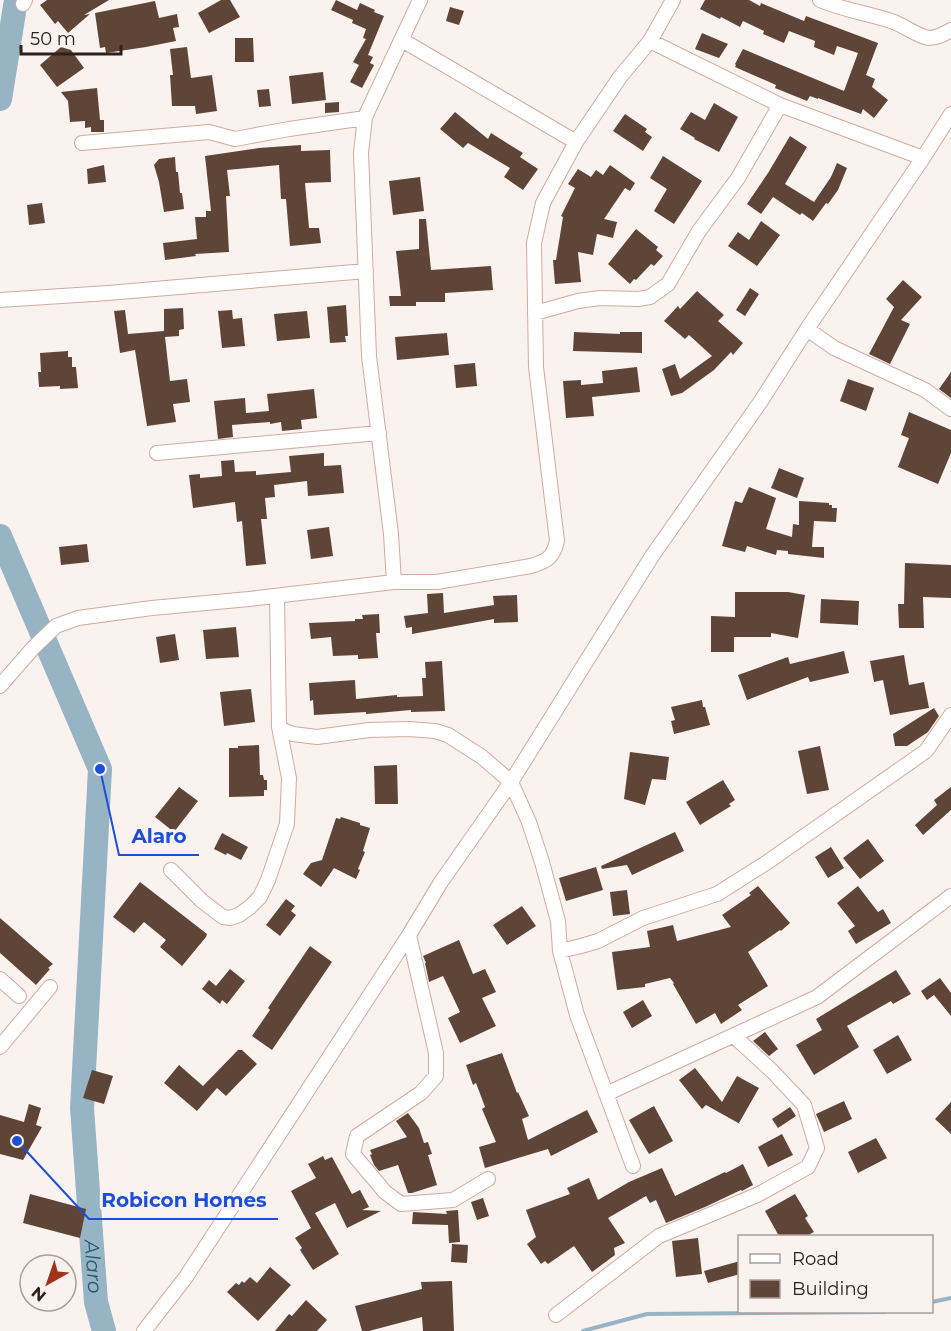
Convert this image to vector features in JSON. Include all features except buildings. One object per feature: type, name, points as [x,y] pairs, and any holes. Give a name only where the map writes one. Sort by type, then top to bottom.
[{"type":"street","points":[[394,582],[391,534],[369,356],[361,153],[365,118],[420,0]]},
{"type":"street","points":[[0,686],[56,626],[78,618],[394,582],[437,582],[531,566],[546,561],[555,550],[557,541],[536,367],[534,243],[543,202],[576,142],[620,77],[650,40],[673,0]]},
{"type":"street","points":[[820,0],[838,8],[894,21],[922,36],[932,38],[942,36],[951,30]]},
{"type":"street","points":[[402,40],[576,142]]},
{"type":"street","points":[[650,40],[780,105],[924,158]]},
{"type":"street","points":[[535,314],[578,301],[650,297],[668,284],[699,231],[738,178],[780,105]]},
{"type":"street","points":[[144,1331],[186,1277],[409,935],[441,882],[511,782],[652,556],[761,401],[951,114]]},
{"type":"street","points":[[82,143],[209,132],[235,139],[365,118]]},
{"type":"street","points":[[0,300],[366,271]]},
{"type":"street","points":[[807,329],[834,348],[925,390],[951,409]]},
{"type":"street","points":[[158,453],[378,433]]},
{"type":"street","points":[[171,870],[202,901],[223,916],[230,918],[239,915],[260,897],[268,880],[287,824],[289,778],[279,727],[277,596]]},
{"type":"street","points":[[560,951],[598,941],[643,918],[717,894],[769,861],[926,751],[951,715]]},
{"type":"street","points":[[279,727],[292,734],[317,737],[369,730],[435,731],[448,735],[482,757],[511,782],[529,822],[542,862],[558,921],[560,951],[578,1015],[633,1166]]},
{"type":"street","points":[[606,1094],[817,997],[949,903]]},
{"type":"street","points":[[409,935],[436,1053],[436,1076],[421,1093],[357,1136],[353,1154],[385,1192],[401,1204],[453,1200],[488,1179]]},
{"type":"street","points":[[0,980],[19,996]]},
{"type":"street","points":[[0,1047],[50,987]]},
{"type":"street","points":[[556,1315],[659,1236],[757,1195],[808,1167],[818,1148],[804,1105],[734,1036]]},
{"type":"waterway","name":"Alaro","points":[[0,99],[16,0]]},
{"type":"waterway","name":"Alaro","points":[[0,536],[100,769],[82,1108],[96,1302],[104,1331]]},
{"type":"waterway","points":[[0,559],[6,551]]},
{"type":"waterway","points":[[933,1302],[951,1298]]},
{"type":"waterway","points":[[583,1331],[647,1314],[766,1313]]},
{"type":"place","name":"Alaro","points":[[100,769]]},
{"type":"place","name":"Robicon Homes","points":[[17,1141]]}]
